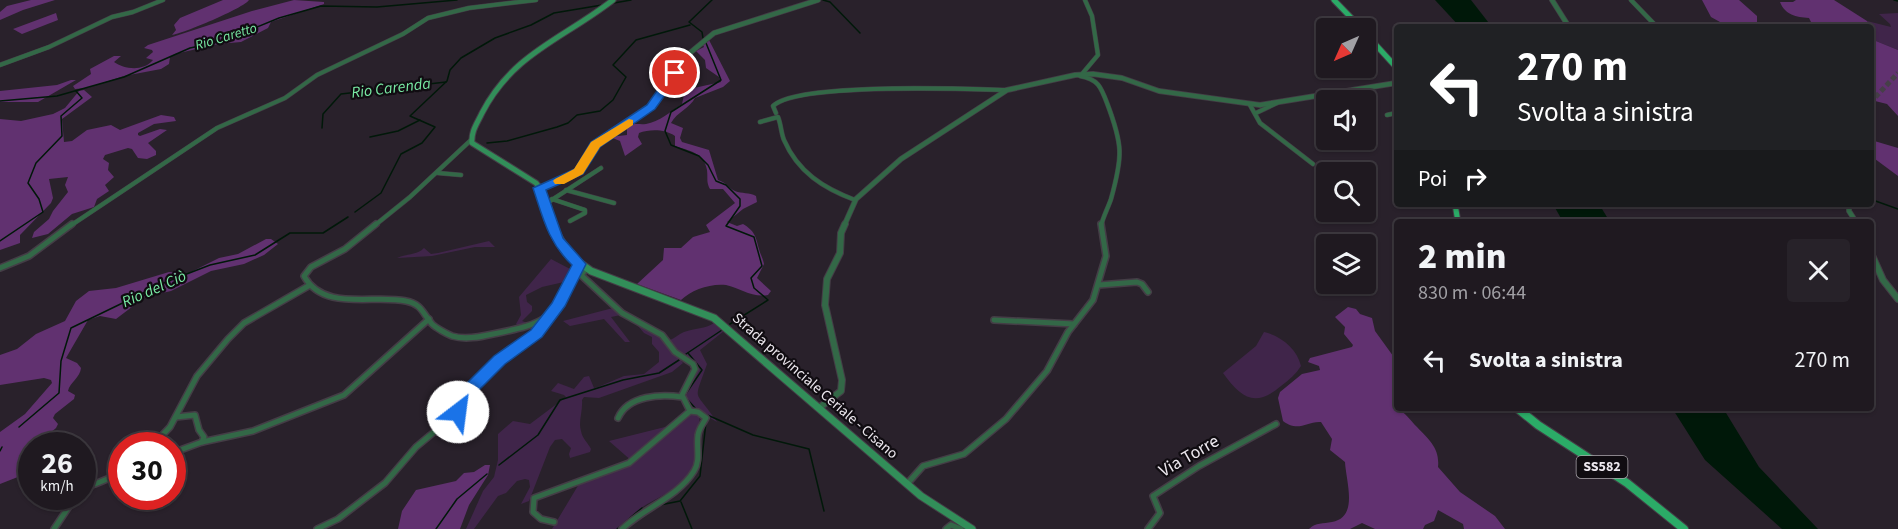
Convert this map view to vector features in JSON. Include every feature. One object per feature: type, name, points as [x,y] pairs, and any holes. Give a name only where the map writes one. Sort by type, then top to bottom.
[{"type":"main road","points":[[540,188],[477,147],[471,140],[471,134],[503,79],[544,44],[595,16],[609,0]]},
{"type":"main road","points":[[1334,0],[1351,18]]},
{"type":"main road","points":[[1376,45],[1394,65]]},
{"type":"main road","name":"Strada provinciale Ceriale - Cisano","points":[[540,188],[553,229],[563,249],[579,264],[714,318],[907,484],[972,529]]},
{"type":"main road","name":"SS582","points":[[1521,411],[1627,483],[1684,529]]},
{"type":"street","points":[[0,65],[49,47],[112,17],[133,12],[163,0]]},
{"type":"street","points":[[0,268],[29,256],[92,210],[217,128],[285,98],[317,75],[403,34],[428,18],[469,8],[536,0]]},
{"type":"street","points":[[540,188],[579,171],[595,144],[656,103],[685,57],[714,33],[818,0]]},
{"type":"street","points":[[1082,74],[1098,55],[1092,16],[1084,0]]},
{"type":"street","points":[[1552,0],[1567,24]]},
{"type":"street","points":[[1631,0],[1655,24]]},
{"type":"street","points":[[776,113],[773,106],[777,102],[805,95],[923,86],[1007,90],[1082,74],[1122,78],[1159,91],[1224,99],[1250,105],[1278,103],[1380,85],[1394,85]]},
{"type":"street","points":[[907,484],[923,466],[964,454],[1006,419],[1047,371],[1074,324],[1088,308],[1099,285],[1106,256],[1101,224],[1116,181],[1121,153],[1118,132],[1100,84],[1092,78],[1075,75]]},
{"type":"street","points":[[819,408],[841,391],[842,381],[825,305],[827,279],[840,253],[841,233],[855,200],[924,142],[1007,90]]},
{"type":"street","points":[[1256,113],[1278,103]]},
{"type":"street","points":[[1250,105],[1256,113],[1255,117],[1268,130],[1313,165]]},
{"type":"street","points":[[1387,115],[1394,113]]},
{"type":"street","points":[[760,122],[778,117],[782,136],[798,166],[825,188],[855,200]]},
{"type":"street","points":[[471,140],[438,172],[345,249],[311,267],[304,276],[321,295],[332,298],[408,302],[424,309],[433,325],[460,338],[520,329],[544,321]]},
{"type":"street","points":[[544,205],[602,168]]},
{"type":"street","points":[[438,172],[461,176]]},
{"type":"street","points":[[566,190],[614,203]]},
{"type":"street","points":[[552,200],[585,210],[585,213],[570,221]]},
{"type":"street","points":[[1874,261],[1882,280],[1898,299]]},
{"type":"street","points":[[317,529],[338,519],[385,483],[416,447],[458,412],[473,387],[500,360],[537,334],[544,321],[558,306],[579,264]]},
{"type":"street","points":[[586,268],[581,275],[594,288],[622,313],[662,335],[675,352],[693,364],[695,369],[684,390],[683,404],[690,411],[698,412],[706,418],[699,431],[695,469],[682,485],[638,513],[622,529]]},
{"type":"street","points":[[1099,285],[1137,282],[1142,284],[1148,292]]},
{"type":"street","points":[[165,432],[176,417],[197,376],[244,323],[310,285]]},
{"type":"street","points":[[186,448],[253,431],[344,395],[429,319]]},
{"type":"street","points":[[994,320],[1074,324]]},
{"type":"street","points":[[618,418],[620,412],[647,395],[682,397]]},
{"type":"street","points":[[554,522],[541,519],[533,512],[534,498],[629,463],[690,411]]},
{"type":"street","points":[[176,417],[195,415],[199,430],[204,437],[202,442]]},
{"type":"street","name":"Via Torre","points":[[1148,529],[1160,513],[1153,496],[1199,466],[1276,424]]},
{"type":"street","points":[[54,529],[67,510]]},
{"type":"street","points":[[946,529],[951,525],[961,529]]},
{"type":"shaded area","points":[[31,0],[55,0],[0,20],[0,12],[7,6]]},
{"type":"shaded area","points":[[223,0],[249,0],[212,20],[172,35],[176,30],[174,25],[180,18]]},
{"type":"shaded area","points":[[294,0],[324,2],[324,4],[271,22],[268,28],[241,42],[218,44],[175,54],[170,57],[169,64],[161,69],[124,76],[87,88],[75,89],[73,86],[91,74],[90,69],[114,56],[121,56],[114,62],[139,68],[153,60],[146,58],[153,52],[144,48],[148,45],[252,11]]},
{"type":"shaded area","points":[[1435,0],[1471,0],[1490,24],[1457,24]]},
{"type":"shaded area","points":[[1702,0],[1739,0],[1757,16],[1757,22],[1762,24],[1724,24],[1711,17]]},
{"type":"shaded area","points":[[1796,0],[1834,0],[1867,21],[1868,24],[1809,24],[1811,22],[1809,18],[1792,14],[1785,10],[1780,2]]},
{"type":"shaded area","points":[[56,13],[58,20],[22,34],[13,29]]},
{"type":"shaded area","points":[[1898,13],[1898,50],[1874,40],[1874,24],[1868,24],[1867,21],[1891,27],[1879,14]]},
{"type":"shaded area","points":[[709,40],[730,81],[723,87],[695,98],[671,123],[683,128],[680,138],[682,142],[709,150],[718,180],[735,191],[756,196],[757,202],[743,209],[727,222],[737,226],[743,224],[754,235],[764,264],[757,278],[771,291],[768,295],[757,295],[726,285],[714,285],[690,293],[681,300],[637,284],[663,260],[664,248],[681,248],[693,237],[710,232],[706,225],[735,203],[723,189],[710,189],[703,159],[695,153],[675,146],[675,136],[657,130],[639,133],[638,137],[642,144],[625,156],[620,141],[610,137],[627,135],[627,127],[656,121],[682,104],[684,95],[679,88],[669,88],[672,82],[677,81],[694,88],[721,82],[719,77],[706,68],[705,60],[696,51],[704,47],[703,45]]},
{"type":"shaded area","points":[[1874,40],[1898,50],[1898,116],[1887,104],[1875,101]]},
{"type":"shaded area","points":[[76,80],[38,102],[0,102],[0,91],[57,85]]},
{"type":"shaded area","points":[[84,90],[92,97],[62,119],[64,142],[72,141],[87,130],[111,125],[120,130],[161,115],[174,117],[176,121],[154,124],[138,133],[140,136],[160,129],[167,130],[148,143],[156,151],[156,155],[147,159],[138,158],[132,149],[128,148],[105,155],[103,159],[109,163],[108,170],[114,177],[105,185],[109,191],[97,199],[94,207],[72,214],[48,234],[32,238],[34,232],[49,219],[68,192],[65,185],[68,177],[49,179],[53,198],[51,203],[20,235],[20,243],[0,250],[0,119],[21,121],[53,114],[65,108],[79,91]]},
{"type":"shaded area","points":[[1874,141],[1898,148],[1898,176],[1874,158]]},
{"type":"shaded area","points":[[1555,207],[1601,207],[1608,219],[1561,219]]},
{"type":"shaded area","points":[[266,239],[271,239],[278,244],[264,255],[244,264],[211,271],[171,291],[145,297],[116,319],[100,316],[88,320],[66,358],[77,363],[81,368],[68,391],[75,395],[74,399],[55,414],[53,418],[58,424],[51,432],[18,432],[18,477],[0,484],[0,432],[25,414],[52,383],[51,380],[44,378],[0,385],[0,355],[17,349],[36,334],[65,321],[76,301],[89,291],[116,288],[169,272],[187,274],[219,258],[238,254]]},
{"type":"shaded area","points":[[489,241],[495,247],[475,247],[432,256],[397,258],[424,248],[431,254]]},
{"type":"shaded area","points":[[551,259],[572,270],[564,282],[542,287],[526,295],[532,311],[522,321],[530,324],[520,327],[516,324],[521,315],[519,297]]},
{"type":"shaded area","points":[[1348,307],[1372,318],[1375,331],[1394,357],[1394,411],[1405,414],[1429,440],[1437,455],[1438,467],[1460,492],[1495,516],[1505,529],[1464,529],[1463,524],[1438,510],[1434,521],[1425,525],[1423,529],[1375,529],[1362,523],[1350,529],[1309,529],[1317,524],[1340,519],[1346,513],[1349,498],[1345,462],[1330,450],[1332,439],[1321,422],[1294,426],[1283,421],[1278,398],[1280,392],[1302,374],[1320,370],[1319,366],[1308,362],[1310,358],[1352,347],[1353,345],[1344,334],[1345,327],[1335,317]]},
{"type":"shaded area","points":[[613,308],[621,315],[611,317],[630,342],[625,342],[604,319],[570,326],[563,321]]},
{"type":"shaded area","points":[[632,319],[663,339],[683,363],[672,372],[599,398],[584,397],[580,428],[591,449],[590,452],[570,458],[571,448],[562,439],[555,440],[550,447],[529,501],[521,504],[530,487],[529,480],[517,481],[506,493],[498,496],[474,529],[466,529],[483,491],[494,477],[498,460],[498,434],[513,421],[530,424],[566,397],[551,391],[558,383],[574,389],[584,377],[589,376],[594,388],[624,376],[644,374],[659,362],[659,352],[652,344],[652,337],[644,333]]},
{"type":"shaded area","points":[[714,323],[724,331],[700,350],[707,364],[698,395],[717,422],[690,406],[685,396],[699,367],[681,353],[670,340],[684,332]]},
{"type":"shaded area","points":[[1264,332],[1287,344],[1296,354],[1301,366],[1290,379],[1272,393],[1264,397],[1249,397],[1236,389],[1223,373],[1256,346]]},
{"type":"shaded area","points":[[1674,411],[1725,411],[1759,467],[1818,529],[1782,529],[1705,460]]},
{"type":"shaded area","points":[[694,413],[699,416],[696,461],[687,479],[638,510],[619,529],[552,529],[579,484],[622,469],[633,462],[609,441],[673,425]]},
{"type":"shaded area","points":[[485,465],[490,465],[488,475],[469,505],[460,529],[398,529],[402,511],[416,490],[456,481],[464,473],[474,472]]},
{"type":"waterway","name":"Rio Caretto","points":[[0,101],[57,96],[124,77],[190,48],[223,41],[279,18],[321,6],[377,7],[457,0]]},
{"type":"waterway","name":"Rio del Ciò","points":[[614,3],[631,0]]},
{"type":"waterway","points":[[703,38],[702,32],[689,22],[712,0]]},
{"type":"waterway","points":[[823,0],[830,2],[860,33]]},
{"type":"waterway","points":[[1894,0],[1898,1]]},
{"type":"waterway","name":"Rio del Ciò","points":[[446,82],[450,70],[461,58],[495,38],[531,25],[554,13],[602,5]]},
{"type":"waterway","points":[[487,143],[507,141],[557,127],[568,123],[577,115],[600,111],[613,100],[626,77],[613,65],[636,40],[690,25]]},
{"type":"waterway","name":"Rio Carenda","points":[[706,43],[721,80],[671,112],[665,131],[671,145],[699,156],[708,165],[716,181],[726,185],[740,199],[740,206],[726,226],[754,237],[762,266],[751,278],[754,288],[768,300],[730,324]]},
{"type":"waterway","name":"Rio Carenda","points":[[322,128],[323,114],[341,94],[446,82]]},
{"type":"waterway","name":"Rio del Ciò","points":[[420,120],[410,116],[446,82]]},
{"type":"waterway","points":[[0,241],[43,212],[39,199],[28,183],[36,163],[62,136],[61,116],[82,98],[76,91]]},
{"type":"waterway","name":"Rio del Ciò","points":[[355,212],[381,193],[401,154],[422,143],[435,127],[420,120]]},
{"type":"waterway","name":"Rio Carenda","points":[[370,137],[398,131],[420,120]]},
{"type":"waterway","points":[[1874,200],[1898,209]]},
{"type":"waterway","name":"Rio del Ciò","points":[[19,427],[59,393],[61,361],[71,328],[166,282],[210,265],[255,255],[290,233],[323,233],[348,217]]},
{"type":"waterway","name":"Rio Carenda","points":[[686,354],[722,330]]},
{"type":"waterway","name":"Rio Carenda","points":[[685,395],[702,370],[688,353]]},
{"type":"waterway","points":[[499,465],[538,435],[560,400],[623,380],[659,373],[679,360]]},
{"type":"waterway","name":"Rio Carenda","points":[[687,399],[696,409]]},
{"type":"waterway","points":[[705,414],[753,435],[809,449],[824,511]]},
{"type":"waterway","name":"Rio Carenda","points":[[660,505],[680,501],[700,476],[706,422]]},
{"type":"waterway","name":"Rio Carenda","points":[[0,451],[2,447]]},
{"type":"waterway","points":[[436,529],[457,499],[487,474]]},
{"type":"waterway","name":"Rio Carenda","points":[[681,502],[692,529]]},
{"type":"waterway","points":[[617,529],[642,508]]},
{"type":"tunnel","points":[[1874,99],[1898,73]]},
{"type":"slow traffic","points":[[560,181],[579,171],[595,144],[629,123]]},
{"type":"route","points":[[458,412],[473,387],[500,360],[537,334],[544,321],[558,306],[579,264],[563,249],[556,238],[540,188],[556,183],[579,171],[591,148],[656,103],[675,73]]}]
